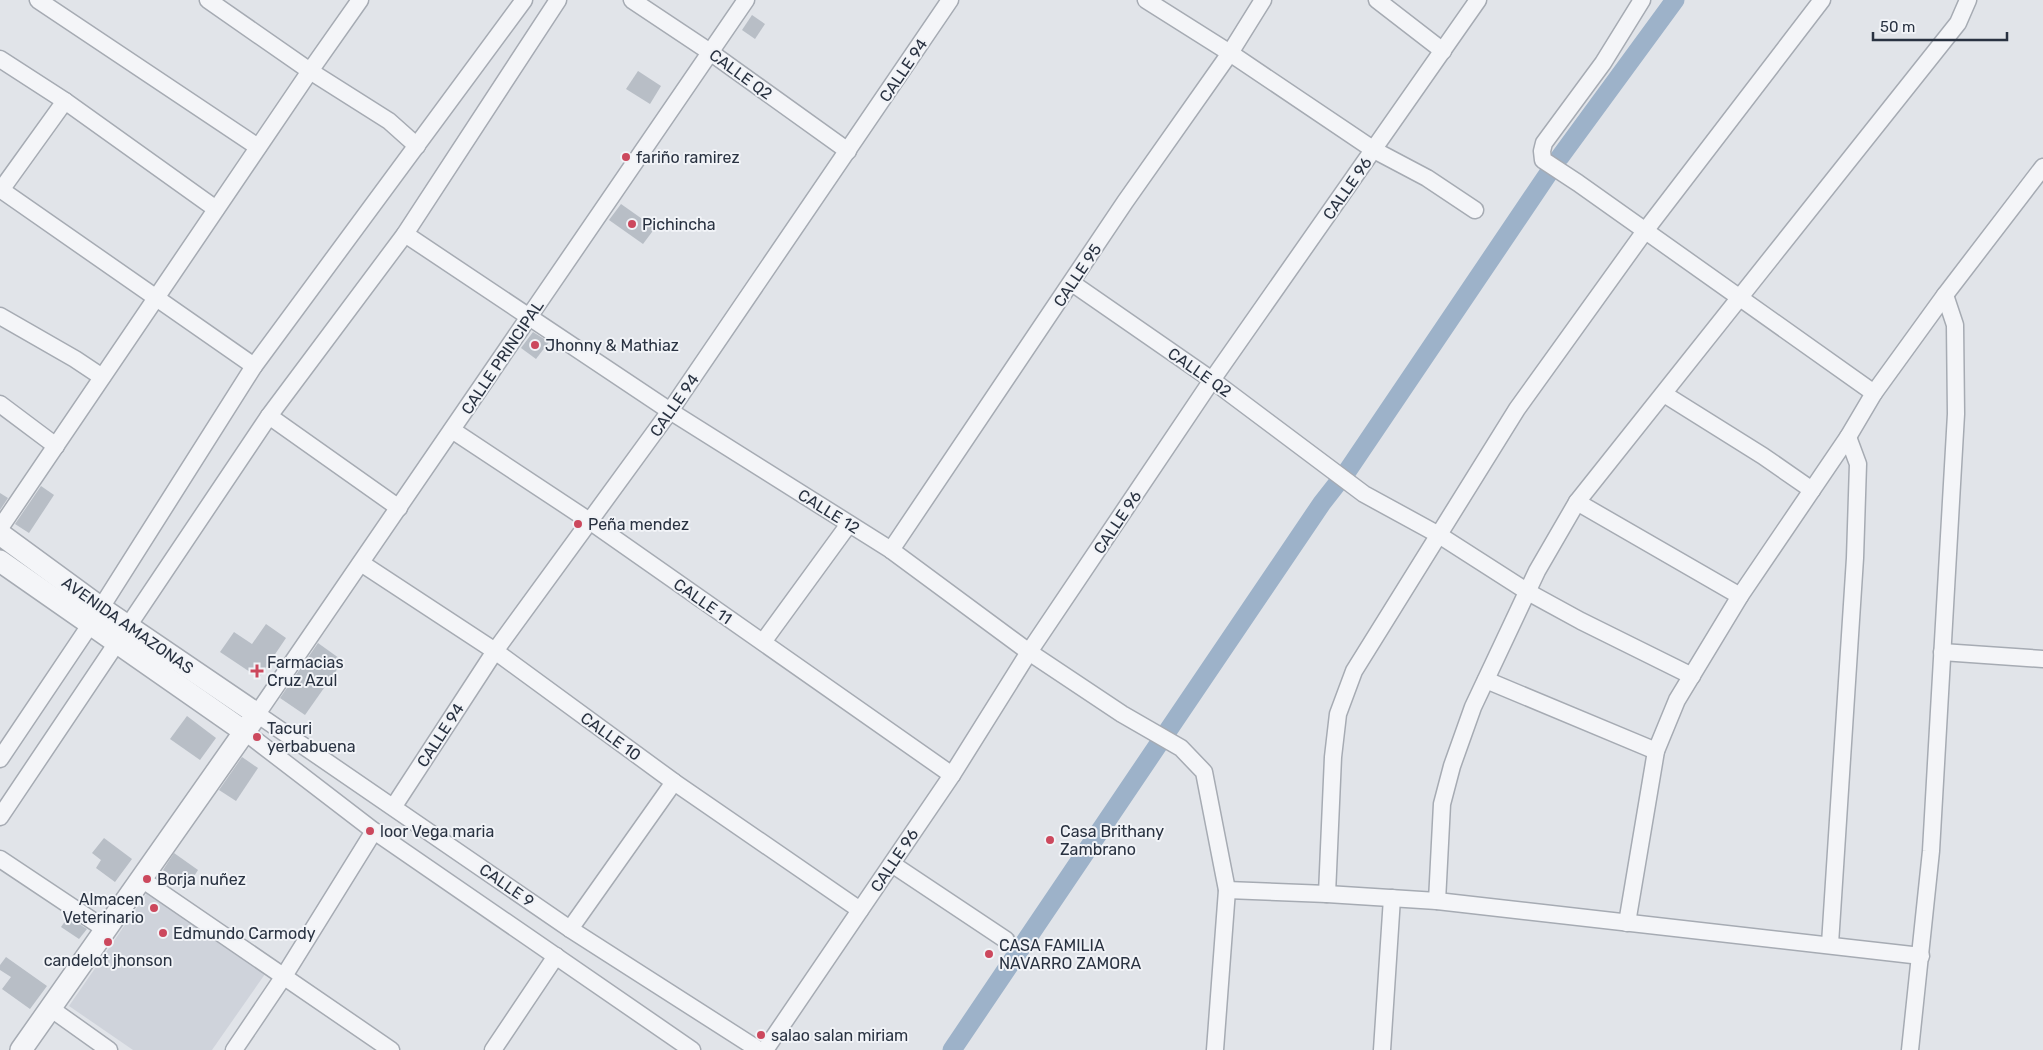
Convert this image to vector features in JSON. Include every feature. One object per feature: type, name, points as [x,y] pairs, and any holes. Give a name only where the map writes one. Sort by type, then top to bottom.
[{"type":"street","points":[[38,0],[258,147]]},
{"type":"street","points":[[208,0],[310,71],[389,121],[417,146]]},
{"type":"street","points":[[0,528],[360,0]]},
{"type":"street","points":[[0,759],[96,616],[254,366],[524,0]]},
{"type":"street","points":[[0,817],[269,416],[405,234],[558,0]]},
{"type":"street","name":"CALLE Q2","points":[[632,0],[710,52],[848,151]]},
{"type":"street","name":"CALLE PRINCIPAL","points":[[257,714],[746,0]]},
{"type":"street","name":"CALLE 94","points":[[394,806],[495,651],[591,522],[670,411],[950,0]]},
{"type":"street","points":[[1146,0],[1230,53],[1374,150],[1427,178],[1475,210]]},
{"type":"street","name":"CALLE 95","points":[[891,550],[1125,202],[1230,53],[1263,0]]},
{"type":"street","points":[[1377,0],[1443,50]]},
{"type":"street","name":"CALLE 96","points":[[765,1050],[952,775],[1029,652],[1212,380],[1478,0]]},
{"type":"street","points":[[1642,0],[1603,63],[1544,143],[1542,151],[1543,160],[1874,393]]},
{"type":"street","points":[[1327,894],[1333,757],[1338,714],[1354,671],[1517,409],[1646,231],[1822,0]]},
{"type":"street","points":[[1437,901],[1442,804],[1452,766],[1473,707],[1537,571],[1577,502],[1958,23],[1968,0]]},
{"type":"street","points":[[0,59],[65,101],[216,209]]},
{"type":"street","points":[[65,101],[0,189],[254,366]]},
{"type":"street","points":[[1627,923],[1656,751],[1677,700],[1740,596],[1848,437],[1874,393],[2043,168]]},
{"type":"street","name":"CALLE 12","points":[[405,234],[670,411],[891,550],[1029,652],[1122,714],[1181,748],[1204,772],[1227,890],[1215,1050]]},
{"type":"street","name":"CALLE Q2","points":[[1072,283],[1212,380],[1364,494],[1439,535],[1528,592],[1581,621],[1692,676]]},
{"type":"street","points":[[1910,1050],[1931,851],[1956,414],[1955,325],[1945,296]]},
{"type":"street","points":[[0,316],[102,376]]},
{"type":"street","points":[[1664,394],[1763,456],[1812,490]]},
{"type":"street","points":[[0,404],[56,446]]},
{"type":"street","points":[[269,416],[399,508]]},
{"type":"street","name":"CALLE 11","points":[[452,430],[591,522],[952,775]]},
{"type":"street","points":[[1830,944],[1855,558],[1858,464],[1848,437]]},
{"type":"street","points":[[1577,502],[1740,596]]},
{"type":"street","points":[[763,642],[849,524]]},
{"type":"street","name":"AVENIDA AMAZONAS","points":[[0,534],[96,616]]},
{"type":"street","name":"AVENIDA AMAZONAS","points":[[0,561],[96,616],[257,714]]},
{"type":"street","name":"CALLE 10","points":[[361,563],[495,651],[674,782],[860,910]]},
{"type":"street","name":"AVENIDA AMAZONAS","points":[[123,634],[245,732]]},
{"type":"street","points":[[1942,652],[2043,660]]},
{"type":"street","points":[[1486,680],[1656,751]]},
{"type":"street","points":[[21,1050],[257,714]]},
{"type":"street","name":"CALLE 9","points":[[257,714],[394,806],[570,929],[759,1050]]},
{"type":"street","name":"CALLE 9","points":[[245,732],[374,831],[692,1050]]},
{"type":"street","points":[[570,929],[674,782]]},
{"type":"street","points":[[234,1050],[284,976],[374,831]]},
{"type":"street","points":[[0,858],[105,929]]},
{"type":"street","points":[[892,864],[1006,940]]},
{"type":"street","points":[[140,878],[391,1050]]},
{"type":"street","points":[[1227,890],[1437,901],[1830,944],[1921,956]]},
{"type":"street","points":[[1382,1050],[1392,898]]},
{"type":"street","points":[[493,1050],[556,956]]},
{"type":"street","points":[[50,1008],[109,1050]]},
{"type":"shaded area","name":"Edmundo Carmody","points":[[147,893],[265,974],[212,1050],[133,1050],[69,1006]]},
{"type":"building","points":[[752,15],[765,24],[755,39],[742,30]]},
{"type":"building","points":[[638,71],[661,86],[650,104],[626,89]]},
{"type":"building","name":"Pichincha","points":[[621,204],[655,228],[643,244],[609,220]]},
{"type":"building","name":"Jhonny & Mathiaz","points":[[533,332],[549,342],[536,359],[521,348]]},
{"type":"building","points":[[41,486],[54,495],[29,533],[15,524]]},
{"type":"building","points":[[0,493],[8,498],[0,510]]},
{"type":"building","points":[[266,624],[286,638],[259,678],[220,652],[234,632],[252,644]]},
{"type":"building","points":[[318,643],[343,661],[305,715],[280,698]]},
{"type":"building","points":[[187,716],[216,738],[200,760],[170,739]]},
{"type":"building","points":[[242,757],[258,768],[236,801],[219,790]]},
{"type":"building","points":[[104,838],[132,859],[115,882],[96,868],[101,860],[92,853]]},
{"type":"building","points":[[174,853],[198,870],[187,887],[163,870]]},
{"type":"building","points":[[68,917],[87,929],[79,939],[61,927]]},
{"type":"building","points":[[6,957],[47,986],[30,1009],[2,989],[11,977],[0,970],[0,965]]},
{"type":"waterway","points":[[1560,157],[1675,0]]},
{"type":"waterway","points":[[1346,473],[1548,174]]},
{"type":"waterway","points":[[1167,732],[1322,503],[1340,480]]},
{"type":"waterway","points":[[952,1050],[1160,742]]},
{"type":"place","name":"fariño ramirez","points":[[626,157]]},
{"type":"place","name":"Pichincha","points":[[632,224]]},
{"type":"place","name":"Jhonny & Mathiaz","points":[[535,345]]},
{"type":"place","name":"Peña mendez","points":[[578,524]]},
{"type":"place","name":"Farmacias Cruz Azul","points":[[257,671]]},
{"type":"place","name":"Tacuri yerbabuena","points":[[257,737]]},
{"type":"place","name":"loor Vega maria","points":[[370,831]]},
{"type":"place","name":"Casa Brithany Zambrano","points":[[1050,840]]},
{"type":"place","name":"Borja nuñez","points":[[147,879]]},
{"type":"place","name":"Almacen Veterinario","points":[[154,908]]},
{"type":"place","name":"Edmundo Carmody","points":[[163,933]]},
{"type":"place","name":"candelot jhonson","points":[[108,942]]},
{"type":"place","name":"CASA FAMILIA NAVARRO ZAMORA","points":[[989,954]]},
{"type":"place","name":"salao salan miriam","points":[[761,1035]]}]
